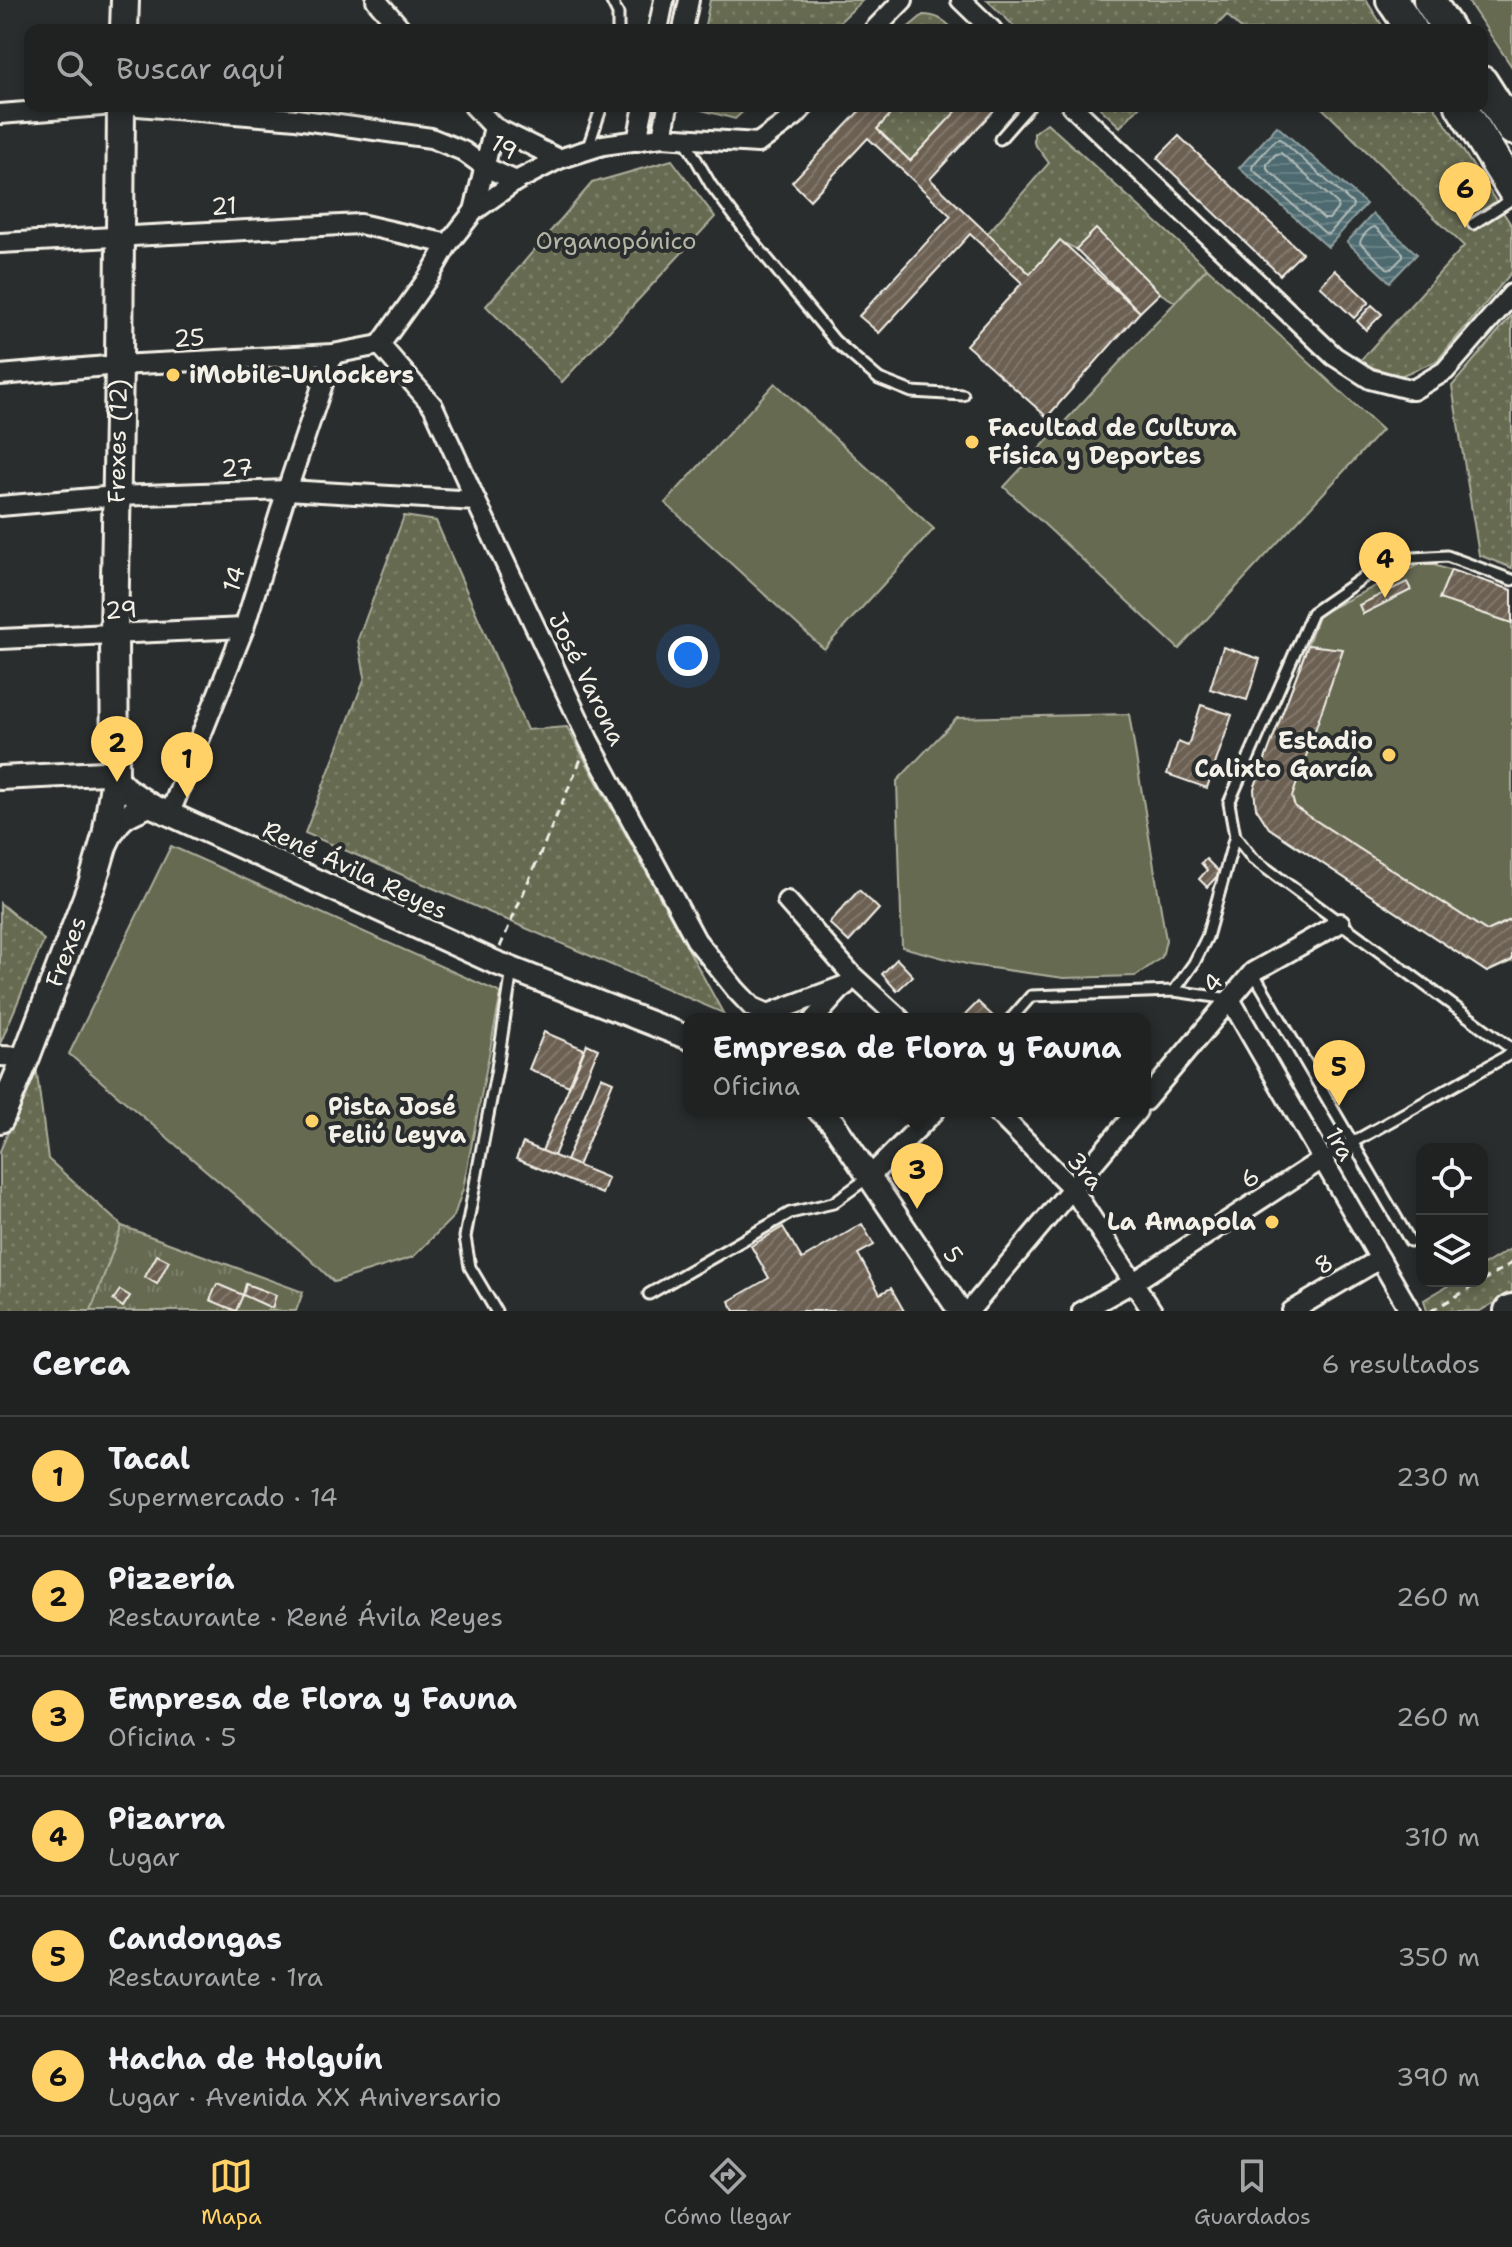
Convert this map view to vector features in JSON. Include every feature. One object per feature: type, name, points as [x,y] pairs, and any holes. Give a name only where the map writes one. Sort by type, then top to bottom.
[{"type":"main road","points":[[124,24],[125,0]]},
{"type":"main road","points":[[1392,0],[1408,24]]},
{"type":"main road","points":[[1429,0],[1445,24]]},
{"type":"main road","points":[[1488,91],[1512,129]]},
{"type":"main road","name":"Frexes (12)","points":[[115,778],[121,112]]},
{"type":"main road","points":[[1465,112],[1512,188]]},
{"type":"main road","name":"Frexes","points":[[0,1119],[13,1056],[99,860],[115,778]]},
{"type":"street","points":[[376,0],[397,24]]},
{"type":"street","points":[[659,24],[664,0]]},
{"type":"street","points":[[684,24],[689,0]]},
{"type":"street","points":[[880,24],[903,0]]},
{"type":"street","points":[[961,0],[986,24]]},
{"type":"street","points":[[0,114],[26,112]]},
{"type":"street","name":"19","points":[[211,112],[296,119],[431,138],[463,151],[485,167],[516,181]]},
{"type":"street","points":[[480,112],[494,127],[559,159]]},
{"type":"street","points":[[637,141],[643,112]]},
{"type":"street","points":[[662,137],[667,112]]},
{"type":"street","points":[[380,345],[474,211],[516,181],[559,159],[587,150],[662,137],[758,143],[799,112]]},
{"type":"street","points":[[1078,112],[1334,356],[1370,379],[1413,390],[1445,371],[1512,294]]},
{"type":"street","points":[[474,211],[494,127]]},
{"type":"street","name":"21","points":[[0,243],[360,224],[448,244]]},
{"type":"street","name":"25","points":[[0,375],[119,365],[333,354],[380,345]]},
{"type":"street","name":"José Varona","points":[[380,345],[433,406],[589,741],[696,940],[736,990],[752,1007],[764,1013]]},
{"type":"street","name":"14","points":[[160,809],[244,628],[333,354]]},
{"type":"street","name":"27","points":[[0,506],[116,496],[287,490],[476,501]]},
{"type":"street","name":"29","points":[[0,639],[244,628]]},
{"type":"street","points":[[0,778],[104,773],[115,778]]},
{"type":"street","name":"René Ávila Reyes","points":[[115,778],[126,789],[160,809],[503,966],[683,1036]]},
{"type":"street","points":[[99,860],[115,825],[130,813],[160,809]]},
{"type":"street","points":[[787,901],[850,980],[892,1013]]},
{"type":"street","name":"4","points":[[1151,1094],[1253,972],[1340,923]]},
{"type":"street","points":[[777,1013],[850,980]]},
{"type":"street","points":[[820,1013],[850,980]]},
{"type":"street","name":"1ra","points":[[1230,999],[1410,1311]]},
{"type":"street","name":"5","points":[[826,1117],[960,1311]]},
{"type":"street","points":[[869,1177],[929,1117]]},
{"type":"street","name":"3ra","points":[[1002,1117],[1072,1188],[1152,1311]]},
{"type":"street","points":[[969,1311],[1132,1117]]},
{"type":"street","name":"6","points":[[1082,1311],[1134,1282],[1321,1160]]},
{"type":"street","name":"8","points":[[1292,1311],[1380,1259]]},
{"type":"lane","points":[[611,0],[618,14],[618,24]]},
{"type":"lane","points":[[587,150],[600,112]]},
{"type":"lane","points":[[1000,139],[1024,112]]},
{"type":"lane","points":[[684,139],[711,185],[835,341],[879,379],[912,392],[963,395]]},
{"type":"lane","points":[[1473,224],[1512,199]]},
{"type":"lane","points":[[1174,991],[1194,963],[1207,937],[1235,836],[1229,803],[1312,613],[1374,570],[1413,558],[1447,556],[1512,580]]},
{"type":"lane","points":[[1235,836],[1252,858],[1512,1051],[1321,1160]]},
{"type":"lane","points":[[496,1311],[470,1267],[465,1237],[497,1068],[503,966]]},
{"type":"lane","points":[[1253,972],[1410,1241]]},
{"type":"lane","points":[[1016,1013],[1031,996],[1174,991],[1230,999]]},
{"type":"lane","points":[[649,1294],[790,1213],[833,1203],[869,1177]]},
{"type":"path","points":[[503,966],[589,741]]},
{"type":"path","points":[[1488,1277],[1512,1263]]},
{"type":"path","points":[[1431,1311],[1472,1287]]},
{"type":"green space","points":[[710,0],[863,0],[837,24],[705,24]]},
{"type":"green space","points":[[987,0],[1366,0],[1381,24],[1236,24],[1227,15],[1218,24],[1012,24]]},
{"type":"green space","points":[[1467,0],[1512,0],[1512,67],[1488,31],[1488,24],[1483,24]]},
{"type":"green space","points":[[923,15],[948,24],[912,24]]},
{"type":"green space","points":[[709,112],[743,112],[735,119]]},
{"type":"green space","points":[[893,112],[955,112],[910,161],[877,129]]},
{"type":"green space","points":[[1104,112],[1134,112],[1120,127]]},
{"type":"green space","points":[[1326,112],[1438,112],[1512,226],[1512,272],[1437,361],[1400,376],[1358,363],[1464,246]]},
{"type":"green space","points":[[1047,123],[1207,268],[1175,302],[1160,293],[1096,230],[1076,249],[1060,241],[1030,274],[987,234],[1049,163],[1034,143],[1034,133]]},
{"type":"green space","name":"Organopónico","points":[[672,160],[715,217],[562,382],[486,306],[592,183]]},
{"type":"green space","points":[[1207,268],[1382,430],[1179,649],[1004,487]]},
{"type":"green space","points":[[1512,315],[1512,568],[1479,555],[1452,386]]},
{"type":"green space","points":[[775,383],[934,529],[824,649],[665,503]]},
{"type":"green space","points":[[404,516],[436,521],[527,730],[567,727],[723,1013],[305,833],[365,677],[358,639]]},
{"type":"green space","name":"Estadio Calixto García","points":[[1424,562],[1512,590],[1512,961],[1487,972],[1269,828],[1256,808],[1254,789],[1319,614]]},
{"type":"green space","points":[[1129,714],[1166,940],[1162,957],[1136,976],[1064,978],[970,965],[902,947],[897,781],[957,718]]},
{"type":"green space","name":"Pista José Feliú Leyva","points":[[171,846],[501,993],[463,1189],[454,1216],[413,1257],[334,1282],[69,1054]]},
{"type":"green space","points":[[0,903],[44,940],[0,1044]]},
{"type":"green space","points":[[36,1066],[48,1159],[122,1226],[91,1311],[0,1311],[0,1151]]},
{"type":"green space","points":[[122,1226],[303,1292],[296,1311],[91,1311]]},
{"type":"green space","points":[[1512,1248],[1512,1292],[1480,1311],[1427,1311],[1424,1300],[1446,1287],[1488,1287],[1488,1262]]},
{"type":"water","points":[[1277,126],[1366,204],[1328,247],[1239,168]]},
{"type":"water","points":[[1373,214],[1417,254],[1390,282],[1347,242]]},
{"type":"building","points":[[858,112],[893,112],[877,129],[910,161],[955,112],[992,112],[930,179],[1030,274],[1060,240],[1140,312],[1047,417],[966,345],[1022,283],[970,234],[879,333],[859,316],[951,216],[868,138],[810,200],[792,182]]},
{"type":"building","points":[[1179,136],[1302,253],[1280,275],[1157,158]]},
{"type":"building","points":[[1096,229],[1160,293],[1140,312],[1076,249]]},
{"type":"building","points":[[1335,270],[1369,302],[1354,318],[1320,286]]},
{"type":"building","points":[[1372,305],[1382,314],[1366,330],[1357,321]]},
{"type":"building","points":[[1451,570],[1512,590],[1512,623],[1439,599]]},
{"type":"building","points":[[1407,582],[1411,590],[1363,614],[1359,605]]},
{"type":"building","points":[[1308,645],[1343,649],[1292,797],[1295,807],[1487,931],[1512,919],[1512,960],[1487,972],[1269,828],[1256,808],[1254,789]]},
{"type":"building","points":[[1223,647],[1260,659],[1247,700],[1210,689]]},
{"type":"building","points":[[1201,705],[1232,715],[1207,788],[1167,774],[1178,742],[1188,746]]},
{"type":"building","points":[[1206,859],[1220,873],[1207,887],[1199,879],[1207,870],[1201,863]]},
{"type":"building","points":[[859,890],[879,909],[849,942],[829,923]]},
{"type":"building","points":[[897,959],[913,976],[897,991],[882,974]]},
{"type":"building","points":[[978,1002],[990,1013],[967,1013]]},
{"type":"building","points":[[544,1032],[584,1049],[569,1086],[529,1069]]},
{"type":"building","points":[[587,1044],[598,1049],[554,1156],[542,1151]]},
{"type":"building","points":[[601,1077],[613,1082],[578,1166],[566,1161]]},
{"type":"building","points":[[523,1143],[608,1178],[602,1194],[516,1159]]},
{"type":"building","points":[[862,1224],[874,1245],[858,1254],[880,1294],[891,1288],[904,1311],[735,1311],[729,1301],[769,1278],[751,1246],[783,1227],[802,1259]]},
{"type":"building","points":[[157,1255],[169,1261],[157,1284],[145,1277]]},
{"type":"building","points":[[217,1284],[243,1295],[236,1311],[210,1300]]},
{"type":"building","points":[[246,1284],[276,1295],[272,1308],[243,1295]]},
{"type":"building","points":[[120,1290],[130,1296],[123,1307],[113,1300]]},
{"type":"place","name":"Hacha de Holguín","points":[[1465,228]]},
{"type":"place","name":"iMobile-Unlockers","points":[[173,375]]},
{"type":"place","name":"Facultad de Cultura Física y Deportes","points":[[972,442]]},
{"type":"place","name":"Pizarra","points":[[1385,598]]},
{"type":"place","name":"Estadio Calixto García","points":[[1389,755]]},
{"type":"place","name":"Pizzería","points":[[117,782]]},
{"type":"place","name":"Tacal","points":[[187,798]]},
{"type":"place","name":"Candongas","points":[[1339,1106]]},
{"type":"place","name":"Pista José Feliú Leyva","points":[[312,1121]]},
{"type":"place","name":"Empresa de Flora y Fauna","points":[[917,1209]]},
{"type":"place","name":"La Amapola","points":[[1272,1222]]}]
